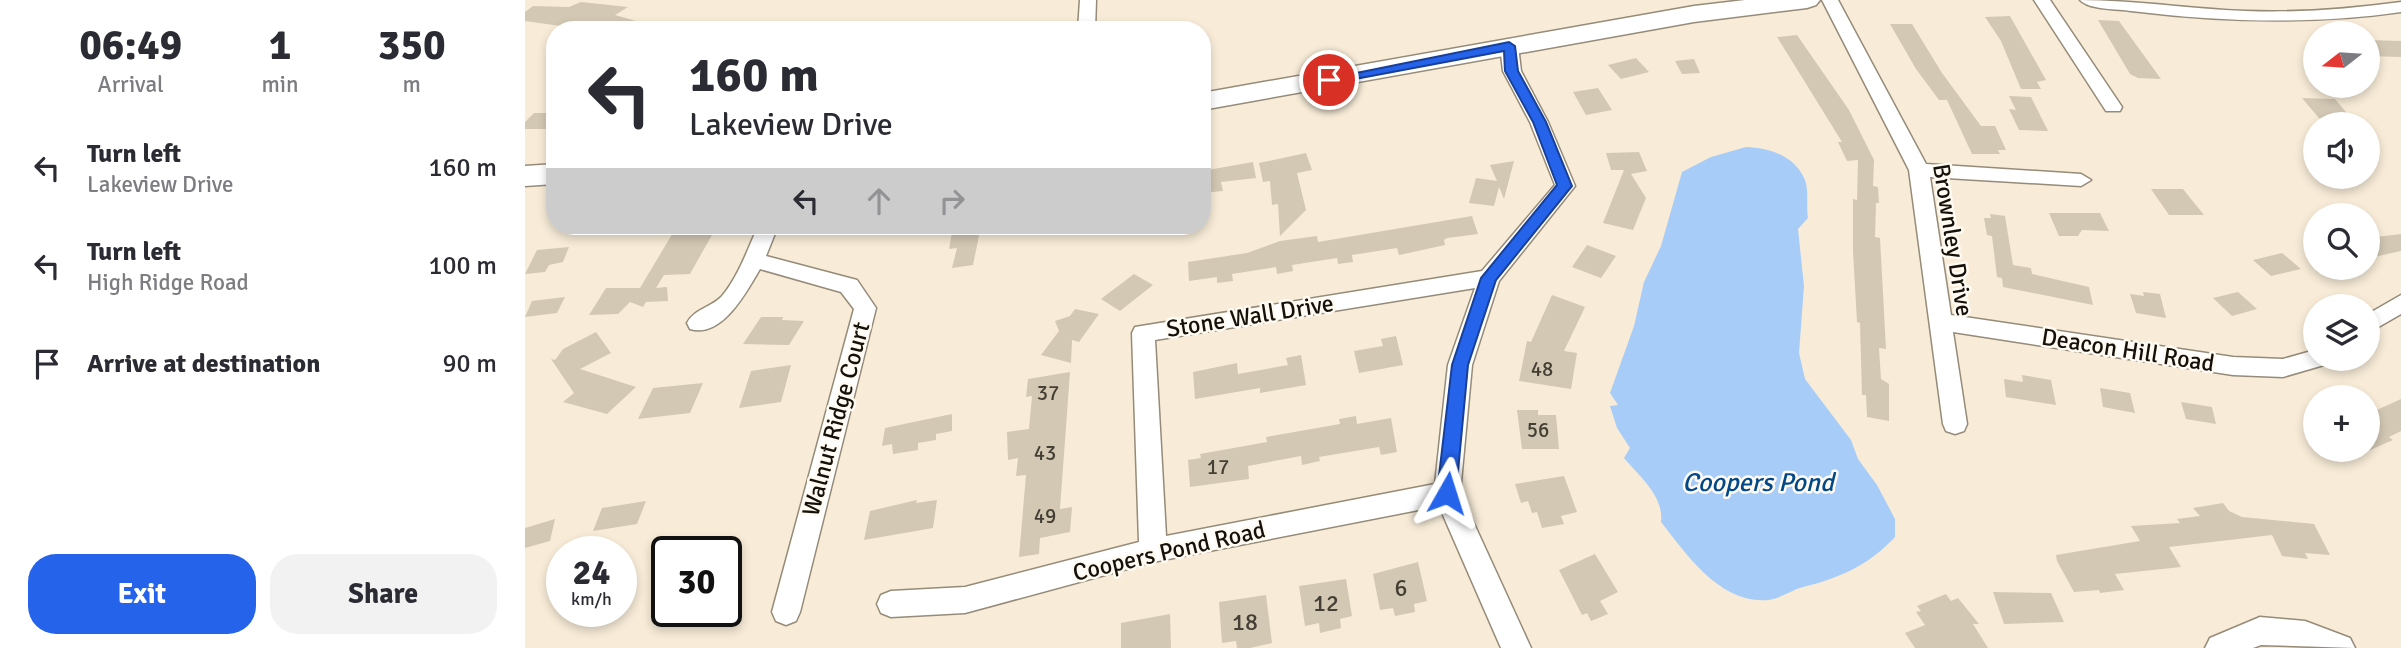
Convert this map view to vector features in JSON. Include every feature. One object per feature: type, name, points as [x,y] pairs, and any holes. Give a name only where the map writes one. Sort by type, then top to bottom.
[{"type":"main road","points":[[1211,100],[1776,1],[1807,0]]},
{"type":"main road","points":[[525,176],[546,175]]},
{"type":"street","points":[[1087,21],[1089,0]]},
{"type":"street","name":"Brownley Drive","points":[[1830,0],[1919,170],[1955,424]]},
{"type":"street","points":[[2042,0],[2113,107]]},
{"type":"street","points":[[2088,0],[2193,13],[2263,16],[2345,17],[2401,7]]},
{"type":"street","points":[[1509,46],[1512,71],[1539,122],[1565,186],[1489,278],[1460,365],[1447,493],[1515,648]]},
{"type":"street","points":[[1919,170],[2081,180]]},
{"type":"street","points":[[698,323],[729,303],[754,260],[764,235]]},
{"type":"street","name":"Walnut Ridge Court","points":[[754,260],[849,286],[865,308],[786,612]]},
{"type":"street","name":"Stone Wall Drive","points":[[1153,550],[1143,333],[1489,278]]},
{"type":"street","points":[[2380,317],[2401,303]]},
{"type":"street","name":"Deacon Hill Road","points":[[1940,322],[2232,366],[2283,368],[2303,363]]},
{"type":"street","name":"Coopers Pond Road","points":[[891,604],[965,600],[1153,550],[1447,493]]},
{"type":"street","points":[[2220,648],[2260,631],[2305,635],[2340,648]]},
{"type":"water","name":"Coopers Pond","points":[[1746,147],[1781,155],[1795,165],[1805,180],[1808,218],[1798,229],[1804,286],[1799,353],[1805,379],[1851,440],[1858,459],[1877,485],[1895,519],[1895,537],[1864,563],[1829,579],[1768,600],[1751,599],[1720,586],[1682,549],[1661,522],[1655,495],[1624,458],[1630,448],[1617,428],[1610,406],[1618,405],[1610,393],[1634,326],[1644,282],[1661,246],[1682,172],[1711,157]]},
{"type":"building","points":[[581,2],[628,7],[615,15],[636,21],[546,21],[546,24],[525,21],[525,12],[533,6],[569,7]]},
{"type":"building","points":[[2010,16],[2046,80],[2037,82],[2041,89],[2021,89],[2001,41],[1985,17]]},
{"type":"building","points":[[2098,20],[2119,21],[2161,79],[2138,78],[2130,74]]},
{"type":"building","points":[[1890,24],[1912,24],[1942,73],[1981,126],[1995,126],[2006,150],[1998,150],[2000,154],[1972,154],[1947,100],[1939,100],[1916,69]]},
{"type":"building","points":[[1797,35],[1849,110],[1874,160],[1873,186],[1878,187],[1879,203],[1876,203],[1875,237],[1880,238],[1886,349],[1879,348],[1881,379],[1889,384],[1889,421],[1867,417],[1866,395],[1862,395],[1860,323],[1857,322],[1853,251],[1853,199],[1857,200],[1858,160],[1847,161],[1838,142],[1842,142],[1777,37]]},
{"type":"building","points":[[2380,40],[2401,41],[2401,57],[2380,56]]},
{"type":"building","points":[[1636,58],[1649,72],[1621,79],[1608,65]]},
{"type":"building","points":[[1694,59],[1700,73],[1682,74],[1675,61]]},
{"type":"building","points":[[1598,88],[1612,110],[1586,115],[1573,92]]},
{"type":"building","points":[[2009,96],[2031,97],[2048,131],[2019,130],[2009,109],[2016,110]]},
{"type":"building","points":[[2302,98],[2335,99],[2346,112],[2314,112]]},
{"type":"building","points":[[534,113],[546,113],[546,129],[525,129],[525,122]]},
{"type":"building","points":[[1639,152],[1647,171],[1631,174],[1646,198],[1633,230],[1603,223],[1624,170],[1611,170],[1606,153]]},
{"type":"building","points":[[1306,153],[1312,170],[1297,173],[1306,210],[1280,236],[1278,204],[1272,205],[1270,181],[1263,182],[1259,163]]},
{"type":"building","points":[[1514,161],[1504,199],[1499,187],[1494,206],[1469,203],[1476,178],[1497,181],[1490,165]]},
{"type":"building","points":[[1253,162],[1256,178],[1221,182],[1223,191],[1211,192],[1211,169]]},
{"type":"building","points":[[2151,189],[2183,189],[2204,215],[2169,215]]},
{"type":"building","points":[[2049,213],[2100,213],[2109,231],[2082,230],[2078,236],[2059,236]]},
{"type":"building","points":[[1990,214],[2005,216],[2013,265],[2031,268],[2032,274],[2089,287],[2093,305],[2003,287],[2002,278],[1997,277],[1992,236],[1987,235],[1984,218],[1991,218]]},
{"type":"building","points":[[1472,216],[1478,234],[1447,238],[1444,240],[1445,245],[1399,255],[1397,248],[1352,255],[1353,262],[1338,264],[1337,258],[1292,265],[1293,271],[1277,274],[1276,267],[1232,274],[1233,281],[1217,283],[1217,277],[1189,281],[1188,262],[1247,253],[1280,241],[1317,236],[1318,242]]},
{"type":"building","points":[[2401,234],[2401,251],[2380,256],[2380,237]]},
{"type":"building","points":[[672,235],[712,235],[690,274],[664,275],[656,288],[667,287],[668,301],[646,302],[643,307],[630,302],[618,314],[589,315],[606,288],[640,288]]},
{"type":"building","points":[[951,235],[979,235],[973,265],[952,268],[957,248],[949,249]]},
{"type":"building","points":[[1587,245],[1616,256],[1601,278],[1572,267]]},
{"type":"building","points":[[569,247],[563,262],[549,265],[545,272],[525,274],[537,250]]},
{"type":"building","points":[[2282,253],[2301,269],[2271,276],[2253,260]]},
{"type":"building","points":[[1134,274],[1153,285],[1120,311],[1101,299]]},
{"type":"building","points":[[2143,292],[2160,294],[2166,318],[2136,313],[2130,294],[2144,296]]},
{"type":"building","points":[[2238,292],[2257,309],[2232,316],[2213,298]]},
{"type":"building","points":[[1552,295],[1585,307],[1564,351],[1577,353],[1571,389],[1519,381],[1527,341],[1531,342]]},
{"type":"building","points":[[565,297],[557,313],[525,317],[532,301]]},
{"type":"building","points":[[1075,309],[1099,314],[1079,342],[1072,340],[1071,363],[1041,355],[1059,331],[1055,321],[1070,316]]},
{"type":"building","points":[[761,317],[804,321],[789,345],[743,344]]},
{"type":"building","points":[[596,332],[611,353],[580,369],[636,387],[607,414],[563,402],[574,393],[551,359],[555,360],[563,349]]},
{"type":"building","points":[[1396,336],[1403,365],[1359,373],[1354,351],[1383,346],[1381,339]]},
{"type":"building","points":[[1301,355],[1306,385],[1260,393],[1260,388],[1195,399],[1193,372],[1237,363],[1238,374],[1288,365],[1286,358]]},
{"type":"building","points":[[791,365],[781,402],[739,408],[751,371]]},
{"type":"building","points":[[1070,372],[1060,509],[1072,507],[1070,532],[1040,538],[1039,554],[1019,557],[1026,475],[1016,476],[1018,458],[1008,460],[1007,432],[1029,429],[1032,396],[1026,397],[1028,379]]},
{"type":"building","points":[[2022,375],[2051,380],[2056,405],[2006,397],[2004,379],[2023,382]]},
{"type":"building","points":[[703,383],[690,413],[638,419],[653,388]]},
{"type":"building","points":[[2100,388],[2130,393],[2135,413],[2103,407]]},
{"type":"building","points":[[2401,399],[2401,431],[2389,437],[2393,440],[2380,446],[2380,409]]},
{"type":"building","points":[[2181,402],[2212,407],[2216,424],[2186,419]]},
{"type":"building","points":[[1517,410],[1538,410],[1538,415],[1556,415],[1559,449],[1522,449]]},
{"type":"building","points":[[952,414],[952,431],[936,434],[936,440],[918,443],[918,450],[893,454],[892,444],[882,446],[885,428]]},
{"type":"building","points":[[1356,416],[1357,424],[1391,418],[1397,452],[1381,455],[1379,447],[1319,457],[1320,461],[1302,465],[1301,456],[1248,466],[1249,479],[1190,487],[1188,460],[1201,458],[1200,454],[1267,442],[1266,437],[1340,424],[1339,419]]},
{"type":"building","points":[[1564,476],[1577,512],[1561,516],[1564,524],[1542,528],[1537,512],[1532,513],[1528,501],[1521,503],[1515,484]]},
{"type":"building","points":[[917,500],[916,503],[937,500],[933,528],[864,540],[870,511]]},
{"type":"building","points":[[646,501],[637,524],[593,531],[602,508]]},
{"type":"building","points":[[2223,503],[2229,511],[2242,517],[2314,524],[2330,555],[2305,553],[2308,559],[2282,556],[2272,535],[2169,547],[2181,567],[2115,574],[2124,590],[2100,593],[2099,590],[2074,592],[2057,561],[2056,555],[2140,541],[2131,526],[2180,523],[2177,519],[2200,516],[2193,508]]},
{"type":"building","points":[[555,519],[551,536],[546,536],[546,542],[525,548],[525,528]]},
{"type":"building","points":[[1595,554],[1618,592],[1600,601],[1608,614],[1591,621],[1587,613],[1582,615],[1559,570]]},
{"type":"building","points":[[1418,562],[1427,601],[1414,604],[1415,612],[1395,616],[1393,608],[1380,610],[1373,574]]},
{"type":"building","points":[[1346,579],[1352,616],[1340,619],[1341,628],[1320,633],[1319,623],[1305,626],[1299,586]]},
{"type":"building","points":[[1993,592],[2051,593],[2064,622],[2004,624]]},
{"type":"building","points":[[1946,594],[1951,601],[1958,598],[1979,624],[1973,624],[1988,648],[1915,648],[1905,633],[1925,625],[1916,612],[1921,611],[1917,606]]},
{"type":"building","points":[[1266,595],[1272,643],[1237,648],[1236,641],[1222,643],[1219,602]]},
{"type":"building","points":[[1170,614],[1171,648],[1121,648],[1121,623]]},
{"type":"route","points":[[1329,80],[1509,46],[1512,71],[1539,122],[1565,186],[1489,278],[1460,365],[1447,493]]}]
